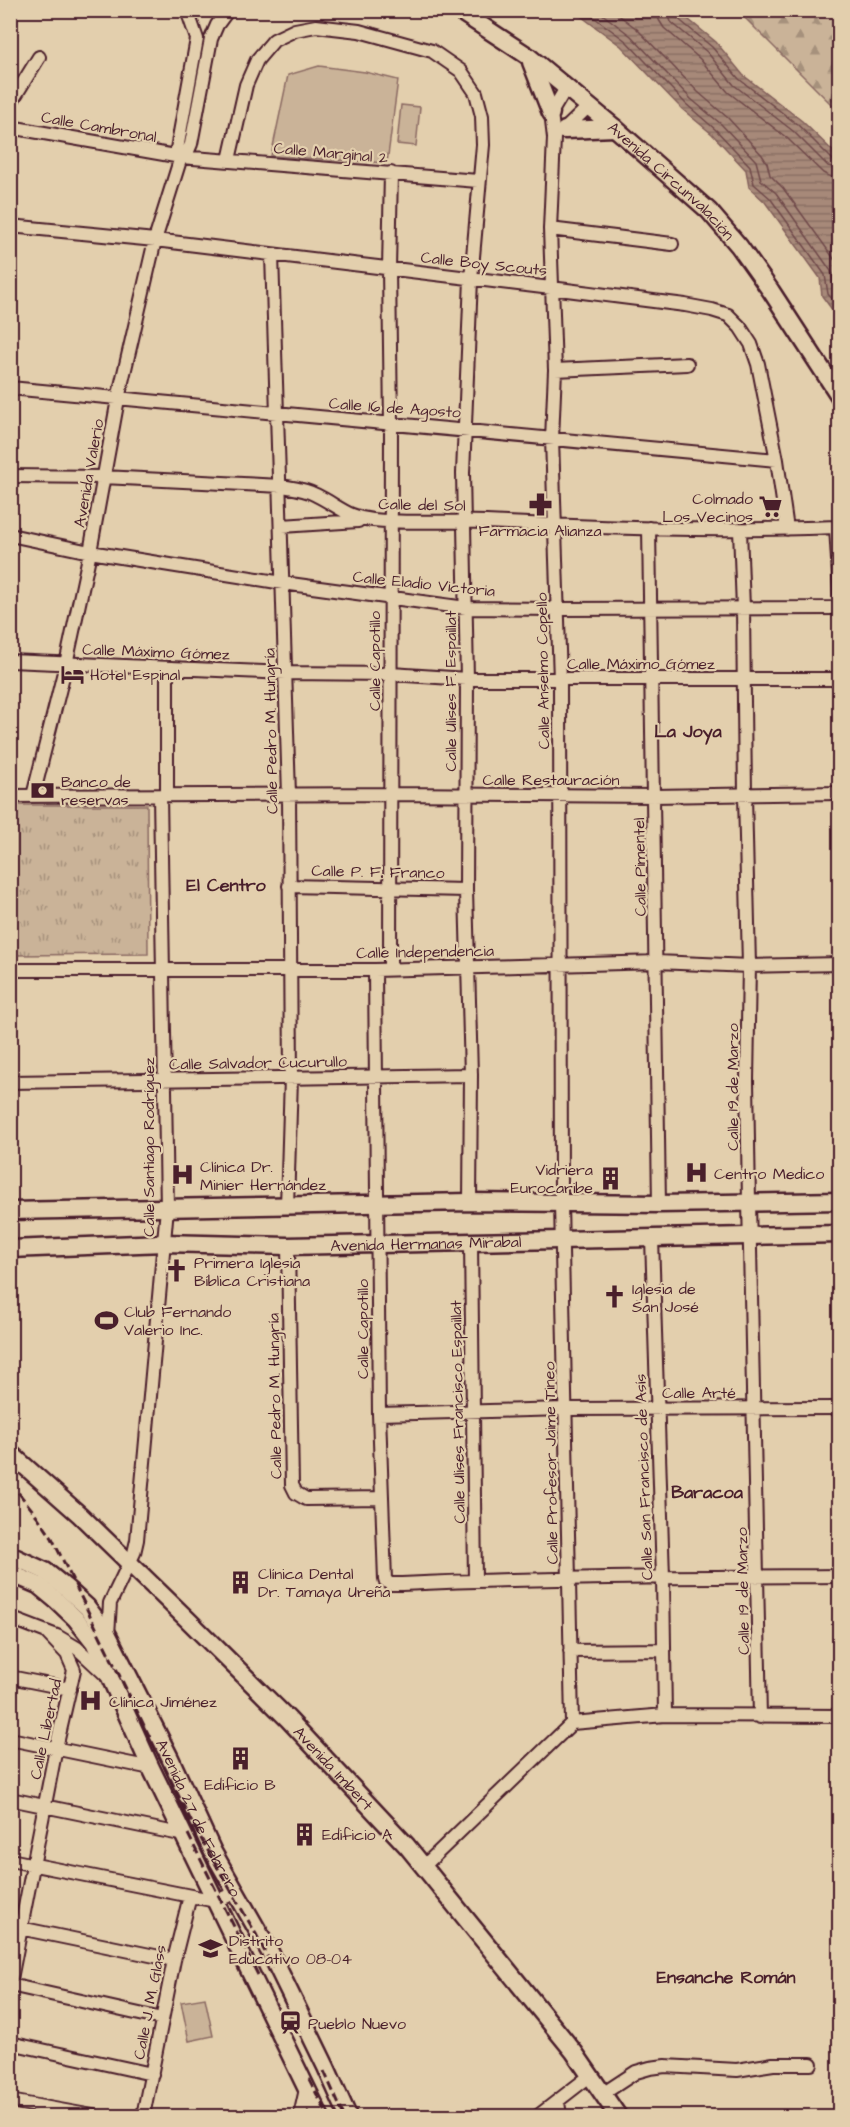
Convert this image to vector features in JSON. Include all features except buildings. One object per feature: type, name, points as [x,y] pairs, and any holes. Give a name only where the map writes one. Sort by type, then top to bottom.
[{"type":"main road","name":"Avenida Circunvalación","points":[[458,10],[528,56],[615,128],[709,211],[771,291],[840,397]]},
{"type":"main road","points":[[528,56],[551,113]]},
{"type":"main road","points":[[560,134],[615,128]]},
{"type":"main road","points":[[10,1211],[470,1202],[659,1204],[840,1201]]},
{"type":"main road","name":"Avenida Hermanas Mirabal","points":[[10,1249],[164,1243],[288,1246],[840,1234]]},
{"type":"main road","name":"Avenida Imbert","points":[[10,1453],[80,1515],[288,1719],[424,1866],[591,2075],[618,2116]]},
{"type":"main road","name":"Avenida 27 de Febrero","points":[[10,1555],[45,1571],[66,1588],[87,1606],[108,1635],[170,1758],[213,1852],[271,1954],[348,2116]]},
{"type":"main road","name":"Avenida 27 de Febrero","points":[[10,1573],[38,1586],[76,1619],[94,1642],[151,1768],[320,2116]]},
{"type":"street","name":"Avenida Valerio","points":[[181,157],[177,149],[197,39],[187,10]]},
{"type":"street","name":"Avenida Valerio","points":[[33,796],[66,664],[90,552],[118,399],[155,240],[181,157],[188,151],[191,144],[212,39],[217,25],[228,10]]},
{"type":"street","name":"Calle Ulises F. Espaillat","points":[[229,160],[246,85],[257,60],[274,40],[295,30],[316,26],[359,31],[432,51],[461,71],[476,93],[482,116],[483,145],[471,279],[464,429],[467,679],[466,890],[471,1075],[470,1202]]},
{"type":"street","points":[[10,104],[39,57]]},
{"type":"street","points":[[551,113],[566,88]]},
{"type":"street","points":[[560,134],[589,106]]},
{"type":"street","name":"Calle Anselmo Copello","points":[[551,113],[560,134],[550,229],[555,370],[552,439],[560,680],[561,1203]]},
{"type":"street","name":"Calle Cambronal","points":[[10,127],[181,157]]},
{"type":"street","name":"Calle Marginal 2","points":[[181,157],[478,181]]},
{"type":"street","name":"Calle Capotillo","points":[[390,969],[389,269],[391,173]]},
{"type":"street","name":"Calle Boy Scouts","points":[[10,226],[155,240],[551,288],[685,305],[728,315],[740,327],[751,344],[758,364],[777,460],[787,529]]},
{"type":"street","points":[[550,229],[672,244]]},
{"type":"street","name":"Calle Pedro M. Hungría","points":[[272,255],[289,795],[291,1078],[287,1206]]},
{"type":"street","points":[[555,370],[687,364]]},
{"type":"street","name":"Calle 16 de Agosto","points":[[10,388],[777,460]]},
{"type":"street","name":"Calle del Sol","points":[[10,476],[104,477],[281,486],[302,489],[347,514],[391,522],[464,521],[740,530],[838,526]]},
{"type":"street","points":[[282,526],[371,520]]},
{"type":"street","points":[[838,526],[840,594]]},
{"type":"street","name":"Calle Pimentel","points":[[649,528],[659,1204]]},
{"type":"street","name":"Calle 19 de Marzo","points":[[740,530],[744,608],[749,966],[747,1081],[760,1717]]},
{"type":"street","name":"Calle Eladio Victoria","points":[[10,535],[90,552],[283,583],[466,608],[840,609]]},
{"type":"street","name":"Calle Máximo Gómez","points":[[10,661],[286,673],[391,674],[467,679],[840,680]]},
{"type":"street","name":"Calle Santiago Rodríguez","points":[[108,1635],[110,1603],[134,1553],[136,1540],[167,1208],[164,796],[167,668]]},
{"type":"street","points":[[840,671],[840,680]]},
{"type":"street","name":"Calle Restauración","points":[[10,796],[390,794],[654,796],[840,793]]},
{"type":"street","name":"Calle P. F. Franco","points":[[289,886],[466,890]]},
{"type":"street","name":"Calle Independencia","points":[[10,970],[375,970],[657,962],[749,966],[840,964]]},
{"type":"street","name":"Calle Capotillo","points":[[375,970],[379,1414],[385,1580],[390,1584],[475,1581]]},
{"type":"street","name":"Calle Salvador Cucurullo","points":[[10,1082],[471,1075]]},
{"type":"street","name":"Calle Profesor Jaime Tineo","points":[[561,1203],[572,1723]]},
{"type":"street","name":"Calle San Francisco de Asís","points":[[652,1239],[665,1716]]},
{"type":"street","name":"Calle Ulises Francisco Espaillat","points":[[471,1243],[475,1581]]},
{"type":"street","name":"Calle Pedro M. Hungría","points":[[288,1246],[292,1485],[296,1493],[306,1499],[381,1498]]},
{"type":"street","name":"Calle Arté","points":[[379,1414],[565,1409],[840,1408]]},
{"type":"street","points":[[475,1581],[840,1576]]},
{"type":"street","points":[[10,1618],[57,1636],[82,1651],[110,1680]]},
{"type":"street","name":"Calle Libertad","points":[[10,1984],[16,1927],[34,1864],[73,1665],[67,1654],[46,1632]]},
{"type":"street","points":[[570,1651],[664,1650]]},
{"type":"street","points":[[10,1677],[70,1689]]},
{"type":"street","points":[[424,1866],[572,1723],[665,1716],[840,1716]]},
{"type":"street","points":[[10,1738],[151,1768]]},
{"type":"street","points":[[10,1799],[185,1835]]},
{"type":"street","points":[[10,1860],[216,1901],[235,1893]]},
{"type":"street","name":"Calle J. M. Glass","points":[[143,2116],[174,1960],[190,1896]]},
{"type":"street","points":[[16,1927],[174,1960]]},
{"type":"street","points":[[10,1984],[162,2019]]},
{"type":"street","points":[[10,2043],[152,2074]]},
{"type":"street","points":[[604,2093],[636,2072],[650,2068],[737,2070],[773,2064],[811,2064]]},
{"type":"street","points":[[538,2116],[591,2075]]},
{"type":"street","points":[[300,2116],[306,2089]]},
{"type":"street","points":[[10,2101],[93,2116]]},
{"type":"street","points":[[558,2102],[560,2116]]},
{"type":"green space","points":[[738,11],[839,11],[839,112]]},
{"type":"green space","points":[[319,66],[365,72],[398,80],[387,163],[271,156],[288,75]]},
{"type":"green space","points":[[401,105],[420,107],[416,146],[397,144]]},
{"type":"green space","points":[[10,805],[147,805],[148,954],[11,955]]},
{"type":"green space","points":[[205,1998],[213,2036],[189,2041],[181,2002]]},
{"type":"water","points":[[574,11],[678,11],[716,42],[743,75],[802,121],[839,157],[839,319],[822,296],[820,278],[765,202],[749,187],[746,170],[621,46]]},
{"type":"railway","points":[[10,1482],[52,1538],[192,1823],[273,1968]]},
{"type":"railway","points":[[188,1834],[258,1975]]},
{"type":"railway","points":[[324,2071],[344,2116]]},
{"type":"railway","points":[[309,2079],[328,2116]]},
{"type":"place","name":"Farmacia Alianza","points":[[540,505]]},
{"type":"place","name":"Colmado Los Vecinos","points":[[771,507]]},
{"type":"place","name":"Hotel Espinal","points":[[72,674]]},
{"type":"place","name":"Banco de reservas","points":[[43,790]]},
{"type":"place","name":"Centro Medico","points":[[696,1173]]},
{"type":"place","name":"Clínica Dr. Minier Hernández","points":[[182,1175]]},
{"type":"place","name":"Vidriera Eurocaribe","points":[[611,1178]]},
{"type":"place","name":"Primera Iglesia Bíblica Cristiana","points":[[176,1271]]},
{"type":"place","name":"Iglesia de San José","points":[[614,1297]]},
{"type":"place","name":"Club Fernando Valerio Inc.","points":[[106,1320]]},
{"type":"place","name":"Clínica Dental Dr. Tamaya Ureña","points":[[240,1582]]},
{"type":"place","name":"Clínica Jiménez","points":[[91,1701]]},
{"type":"place","name":"Edificio B","points":[[240,1759]]},
{"type":"place","name":"Edificio A","points":[[304,1834]]},
{"type":"place","name":"Distrito Educativo 08-04","points":[[211,1949]]},
{"type":"place","name":"Pueblo Nuevo","points":[[290,2023]]},
{"type":"district","name":"La Joya","points":[[688,731]]},
{"type":"district","name":"El Centro","points":[[226,885]]},
{"type":"district","name":"Baracoa","points":[[707,1492]]},
{"type":"district","name":"Ensanche Román","points":[[726,1977]]}]
